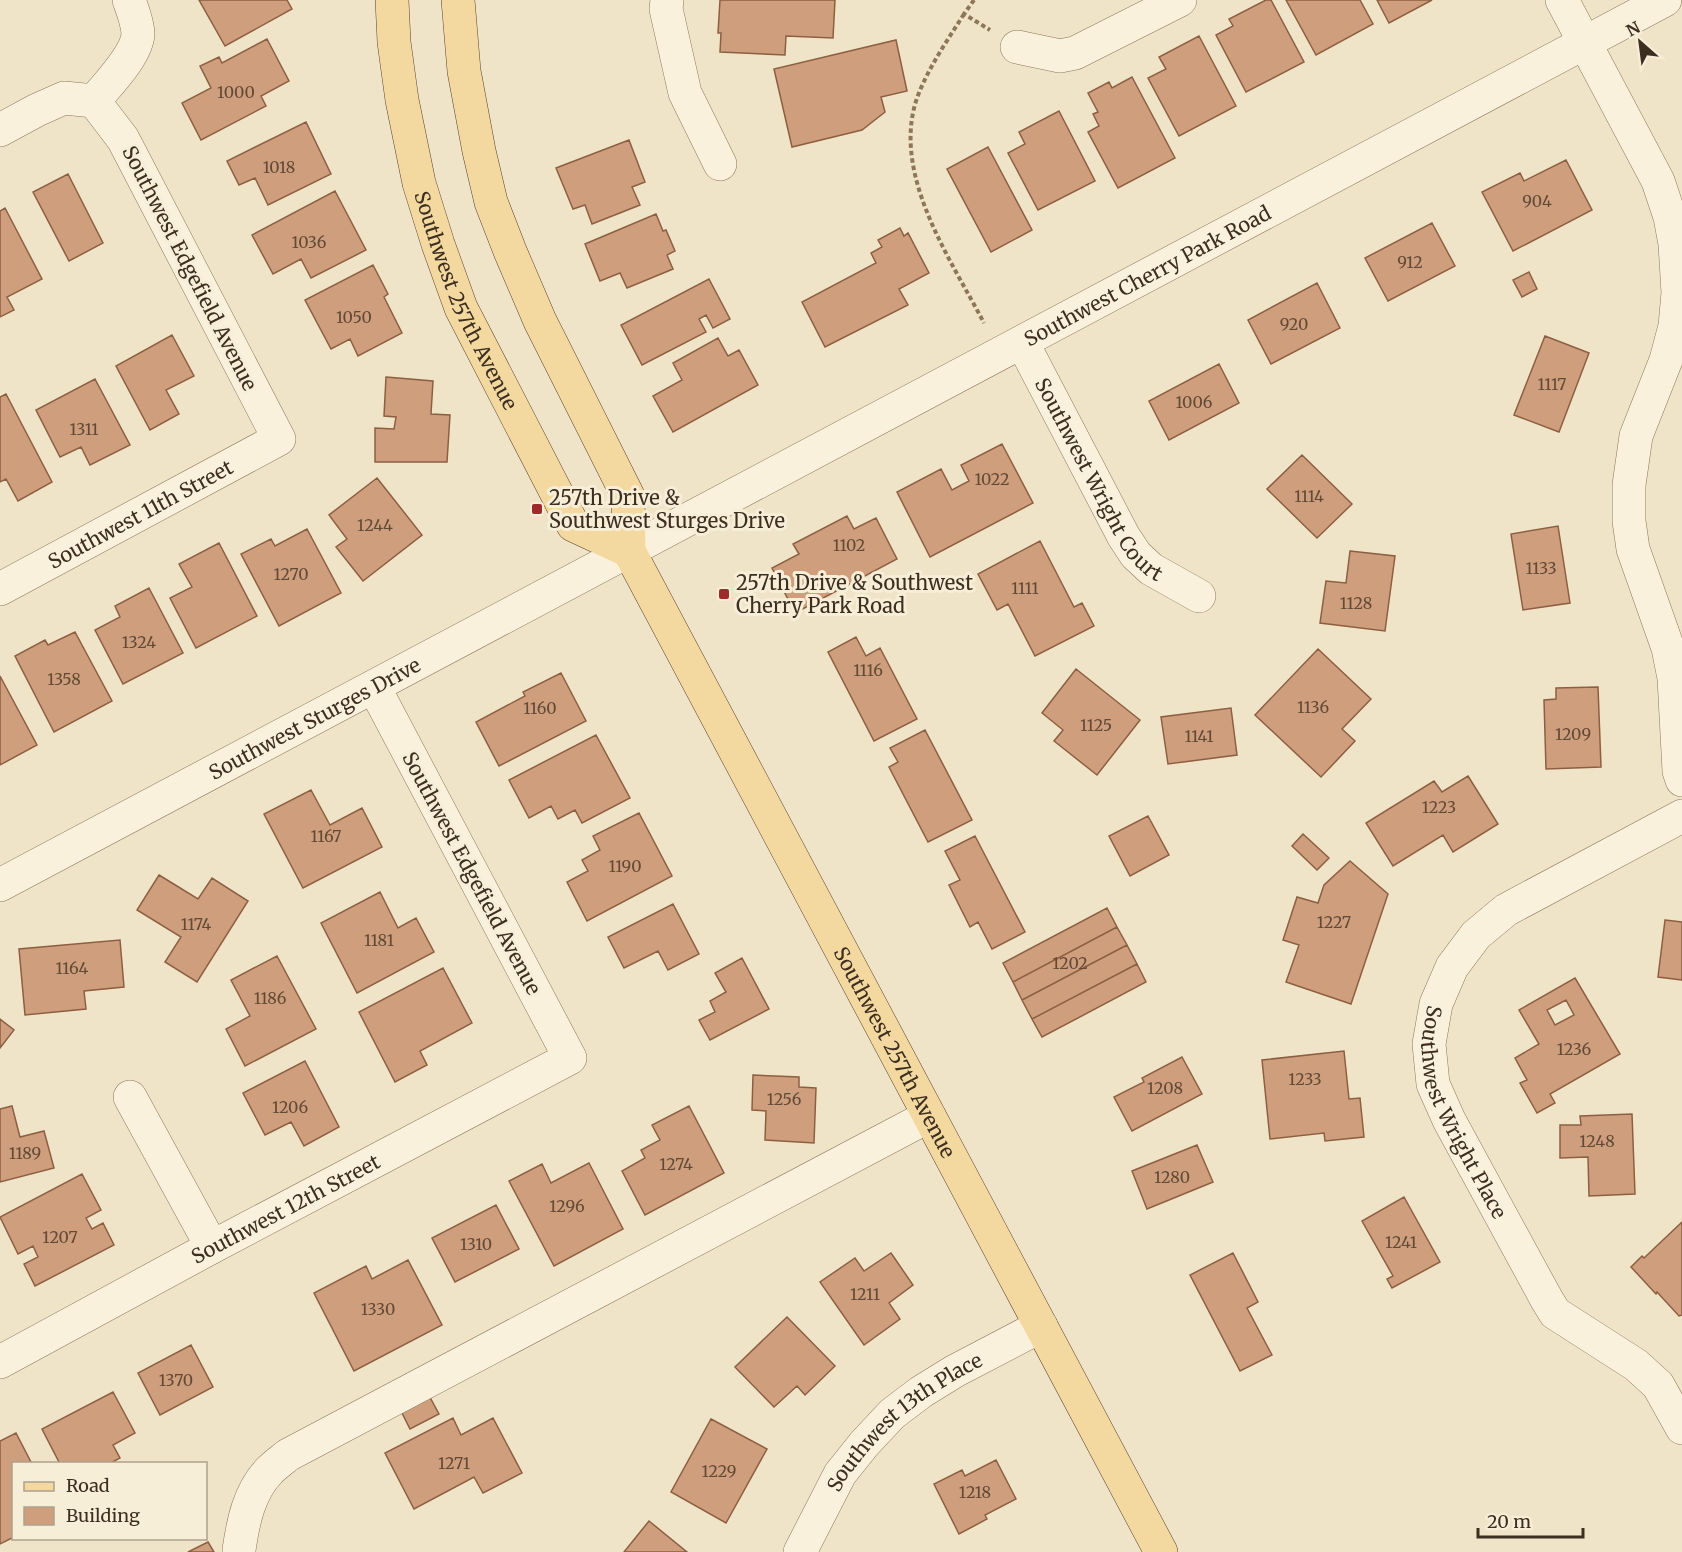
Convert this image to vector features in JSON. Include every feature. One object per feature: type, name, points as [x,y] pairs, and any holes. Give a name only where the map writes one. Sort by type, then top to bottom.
[{"type":"main road","name":"Southwest 257th Avenue","points":[[392,0],[394,42],[402,100],[419,183],[461,308],[573,525],[629,551]]},
{"type":"main road","name":"Southwest 257th Avenue","points":[[458,0],[464,71],[491,202],[540,321],[628,496],[629,551],[1161,1552]]},
{"type":"street","points":[[0,130],[64,98],[94,101],[123,66],[132,52],[138,35],[135,15],[129,0]]},
{"type":"street","points":[[667,0],[666,9],[685,93],[720,164]]},
{"type":"street","points":[[1017,47],[1060,56],[1075,53],[1180,0]]},
{"type":"street","points":[[1562,0],[1658,181],[1670,217],[1675,244],[1678,293],[1675,326],[1666,360],[1636,436],[1629,485],[1629,521],[1633,549],[1668,648],[1674,678],[1679,771],[1682,780]]},
{"type":"street","name":"Southwest Cherry Park Road","points":[[629,551],[1665,0]]},
{"type":"street","name":"Southwest Edgefield Avenue","points":[[94,101],[123,139],[279,439]]},
{"type":"street","name":"Southwest Wright Court","points":[[1011,347],[1136,555],[1151,569],[1198,596]]},
{"type":"street","name":"Southwest 11th Street","points":[[0,589],[279,439]]},
{"type":"street","name":"Southwest Sturges Drive","points":[[0,885],[629,551]]},
{"type":"street","name":"Southwest Edgefield Avenue","points":[[374,687],[570,1058]]},
{"type":"street","name":"Southwest Wright Place","points":[[1682,816],[1506,910],[1476,935],[1452,967],[1436,1004],[1429,1044],[1432,1084],[1449,1120],[1555,1313],[1636,1365],[1658,1385],[1682,1428]]},
{"type":"street","name":"Southwest 12th Street","points":[[0,1362],[212,1246],[570,1058]]},
{"type":"street","points":[[130,1097],[212,1246]]},
{"type":"street","points":[[239,1550],[243,1523],[252,1496],[268,1471],[288,1455],[929,1116]]},
{"type":"street","name":"Southwest 13th Place","points":[[800,1552],[840,1474],[892,1414],[921,1392],[955,1371],[1041,1326]]},
{"type":"path","points":[[974,0],[938,54],[916,101],[912,132],[913,163],[915,179],[932,225],[1011,347]]},
{"type":"path","points":[[964,14],[1017,47]]},
{"type":"building","points":[[199,0],[287,0],[292,9],[225,46]]},
{"type":"building","points":[[720,0],[835,0],[833,38],[786,36],[785,55],[720,52],[721,33],[718,33]]},
{"type":"building","points":[[1266,0],[1271,0],[1304,62],[1246,92],[1216,35],[1233,26],[1229,19]]},
{"type":"building","points":[[1286,0],[1360,0],[1373,24],[1316,55]]},
{"type":"building","points":[[1377,0],[1432,0],[1389,23]]},
{"type":"building","points":[[1199,36],[1236,106],[1179,136],[1148,78],[1166,69],[1159,57]]},
{"type":"building","points":[[267,39],[289,81],[261,96],[266,106],[201,140],[182,103],[211,88],[200,66],[219,57],[222,63]]},
{"type":"building","points":[[896,40],[907,91],[881,97],[885,112],[862,130],[792,147],[774,69]]},
{"type":"building","points":[[1132,77],[1175,158],[1118,188],[1088,132],[1099,126],[1093,114],[1098,112],[1088,93],[1109,82],[1112,88]]},
{"type":"building","points":[[1059,111],[1095,181],[1038,210],[1008,153],[1025,144],[1019,132]]},
{"type":"building","points":[[306,122],[331,174],[268,205],[255,178],[239,185],[227,161]]},
{"type":"building","points":[[629,140],[645,182],[632,187],[640,205],[592,224],[585,205],[573,209],[556,168]]},
{"type":"building","points":[[988,147],[1032,230],[991,252],[947,169]]},
{"type":"building","points":[[1566,160],[1592,210],[1513,251],[1482,192],[1520,173],[1524,181]]},
{"type":"building","points":[[68,174],[103,243],[69,261],[33,192]]},
{"type":"building","points":[[335,191],[366,250],[311,278],[301,259],[273,274],[252,235]]},
{"type":"building","points":[[5,208],[42,279],[7,297],[14,310],[0,317],[0,211]]},
{"type":"building","points":[[656,214],[675,251],[667,255],[673,269],[627,288],[620,273],[600,281],[585,244]]},
{"type":"building","points":[[1432,223],[1455,266],[1388,301],[1365,258]]},
{"type":"building","points":[[900,228],[904,236],[908,233],[929,273],[899,289],[908,305],[825,347],[802,302],[876,263],[871,253],[882,247],[878,240]]},
{"type":"building","points":[[373,265],[388,294],[384,297],[402,333],[358,356],[350,339],[331,349],[305,300]]},
{"type":"building","points":[[1529,272],[1537,289],[1522,297],[1513,280]]},
{"type":"building","points":[[709,279],[730,319],[713,328],[706,315],[699,319],[706,332],[642,365],[621,325]]},
{"type":"building","points":[[1317,283],[1340,328],[1271,364],[1248,320]]},
{"type":"building","points":[[172,335],[194,376],[166,390],[179,414],[150,430],[116,366]]},
{"type":"building","points":[[1545,336],[1589,353],[1559,432],[1514,415]]},
{"type":"building","points":[[718,338],[728,356],[739,350],[758,385],[673,432],[653,396],[682,380],[673,363]]},
{"type":"building","points":[[1219,364],[1239,403],[1169,440],[1149,401]]},
{"type":"building","points":[[386,377],[433,381],[431,414],[450,415],[447,462],[375,462],[375,428],[394,429],[396,417],[384,416]]},
{"type":"building","points":[[95,379],[130,445],[90,465],[81,447],[60,457],[36,410]]},
{"type":"building","points":[[6,394],[52,482],[18,501],[6,479],[0,482],[0,397]]},
{"type":"building","points":[[1002,444],[1033,503],[930,557],[897,492],[941,469],[952,490],[969,481],[961,465]]},
{"type":"building","points":[[1302,455],[1352,504],[1317,538],[1267,489]]},
{"type":"building","points":[[377,478],[422,535],[363,581],[336,547],[347,539],[329,515]]},
{"type":"building","points":[[847,516],[854,529],[876,518],[897,559],[795,613],[772,568],[799,554],[793,544]]},
{"type":"building","points":[[1558,526],[1570,603],[1523,610],[1511,534]]},
{"type":"building","points":[[307,529],[341,593],[279,626],[241,554],[271,539],[275,546]]},
{"type":"building","points":[[1040,541],[1074,607],[1082,603],[1094,626],[1035,656],[1008,604],[997,610],[978,574]]},
{"type":"building","points":[[219,543],[257,616],[196,648],[170,598],[192,587],[179,564]]},
{"type":"building","points":[[1350,551],[1395,556],[1385,631],[1320,623],[1326,581],[1346,583]]},
{"type":"building","points":[[149,588],[183,653],[123,684],[95,630],[120,617],[115,606]]},
{"type":"building","points":[[75,632],[112,701],[54,732],[15,656],[45,640],[48,645]]},
{"type":"building","points":[[856,637],[866,656],[880,648],[917,719],[874,741],[828,652]]},
{"type":"building","points":[[1318,649],[1371,699],[1342,729],[1355,741],[1321,777],[1255,715]]},
{"type":"building","points":[[1076,669],[1140,720],[1097,775],[1054,741],[1063,730],[1042,713]]},
{"type":"building","points":[[561,673],[586,721],[499,766],[476,722],[525,696],[523,692]]},
{"type":"building","points":[[0,676],[37,745],[0,765]]},
{"type":"building","points":[[1598,687],[1601,767],[1546,769],[1544,700],[1556,699],[1556,688]]},
{"type":"building","points":[[1231,708],[1237,755],[1168,764],[1161,717]]},
{"type":"building","points":[[925,730],[972,820],[928,842],[889,767],[898,762],[890,748]]},
{"type":"building","points":[[596,735],[630,798],[582,823],[575,810],[558,819],[551,806],[529,818],[509,780]]},
{"type":"building","points":[[1468,776],[1498,824],[1453,852],[1443,835],[1393,866],[1366,823],[1434,781],[1442,792]]},
{"type":"building","points":[[311,790],[330,825],[362,808],[382,847],[303,888],[264,814]]},
{"type":"building","points":[[639,813],[672,876],[587,921],[567,882],[588,871],[582,860],[600,850],[593,836]]},
{"type":"building","points":[[1148,816],[1169,855],[1130,876],[1109,836]]},
{"type":"building","points":[[1303,834],[1329,858],[1317,870],[1292,846]]},
{"type":"building","points":[[975,836],[1025,932],[992,949],[978,922],[970,927],[949,885],[960,880],[945,851]]},
{"type":"building","points":[[1350,861],[1388,894],[1351,1004],[1286,982],[1299,945],[1283,940],[1297,897],[1318,903],[1324,885]]},
{"type":"building","points":[[159,875],[198,899],[212,878],[248,901],[197,982],[165,962],[181,937],[137,910]]},
{"type":"building","points":[[380,892],[398,928],[416,918],[434,952],[357,993],[321,923]]},
{"type":"building","points":[[673,904],[699,954],[668,970],[658,951],[624,968],[608,937]]},
{"type":"building","points":[[1107,908],[1117,927],[1013,982],[1003,963]]},
{"type":"building","points":[[1665,920],[1682,922],[1682,980],[1658,977]]},
{"type":"building","points":[[1117,927],[1127,945],[1022,1000],[1013,982]]},
{"type":"building","points":[[120,940],[124,987],[84,991],[86,1009],[25,1015],[19,949]]},
{"type":"building","points":[[1127,945],[1137,964],[1032,1019],[1022,1000]]},
{"type":"building","points":[[277,956],[316,1029],[245,1066],[226,1029],[250,1016],[231,980]]},
{"type":"building","points":[[742,958],[769,1009],[710,1040],[699,1020],[715,1012],[710,1001],[726,992],[715,973]]},
{"type":"building","points":[[1137,964],[1146,982],[1042,1037],[1032,1019]]},
{"type":"building","points":[[443,968],[472,1023],[420,1051],[427,1065],[395,1082],[359,1012]]},
{"type":"building","points":[[1575,978],[1620,1054],[1550,1094],[1555,1103],[1537,1113],[1520,1083],[1527,1080],[1515,1058],[1539,1044],[1519,1010]],"holes":[[[1566,1000],[1574,1015],[1555,1025],[1547,1010]]]},
{"type":"building","points":[[0,1019],[14,1030],[0,1048]]},
{"type":"building","points":[[1344,1051],[1349,1099],[1360,1098],[1364,1137],[1325,1141],[1324,1133],[1270,1139],[1262,1060]]},
{"type":"building","points":[[1182,1057],[1202,1094],[1132,1131],[1114,1097],[1144,1082],[1142,1078]]},
{"type":"building","points":[[305,1061],[339,1127],[304,1146],[291,1122],[265,1135],[243,1093]]},
{"type":"building","points":[[753,1075],[799,1077],[799,1087],[816,1088],[814,1143],[765,1140],[766,1111],[752,1110]]},
{"type":"building","points":[[12,1106],[20,1137],[44,1131],[54,1168],[0,1182],[0,1109]]},
{"type":"building","points":[[689,1106],[724,1173],[645,1215],[622,1171],[645,1158],[641,1150],[660,1140],[652,1125]]},
{"type":"building","points":[[1632,1114],[1635,1194],[1589,1196],[1588,1157],[1560,1158],[1560,1125],[1581,1125],[1580,1116]]},
{"type":"building","points":[[1197,1145],[1213,1182],[1147,1209],[1132,1171]]},
{"type":"building","points":[[589,1163],[623,1229],[554,1266],[509,1181],[542,1164],[551,1183]]},
{"type":"building","points":[[82,1174],[101,1210],[86,1218],[92,1229],[103,1223],[114,1245],[35,1286],[24,1264],[38,1257],[33,1246],[18,1254],[0,1217]]},
{"type":"building","points":[[1404,1197],[1440,1262],[1392,1288],[1387,1279],[1393,1276],[1362,1221]]},
{"type":"building","points":[[496,1205],[519,1249],[455,1282],[432,1238]]},
{"type":"building","points":[[1682,1222],[1682,1315],[1679,1316],[1631,1267],[1642,1256],[1644,1258]]},
{"type":"building","points":[[891,1253],[913,1285],[889,1303],[900,1319],[864,1345],[820,1282],[855,1258],[864,1271]]},
{"type":"building","points":[[1233,1253],[1258,1302],[1247,1308],[1272,1355],[1240,1371],[1190,1275]]},
{"type":"building","points":[[408,1260],[442,1325],[354,1371],[314,1293],[366,1266],[372,1279]]},
{"type":"building","points":[[787,1317],[835,1366],[805,1395],[797,1386],[774,1407],[735,1367]]},
{"type":"building","points":[[191,1345],[213,1387],[160,1415],[138,1373]]},
{"type":"building","points":[[426,1390],[439,1414],[410,1429],[398,1405]]},
{"type":"building","points":[[113,1392],[135,1433],[113,1445],[120,1458],[113,1462],[59,1462],[42,1429]]},
{"type":"building","points":[[453,1418],[461,1435],[493,1418],[522,1473],[483,1493],[474,1477],[414,1509],[385,1453]]},
{"type":"building","points":[[711,1419],[767,1449],[726,1523],[671,1492]]},
{"type":"building","points":[[16,1433],[31,1462],[12,1462],[12,1538],[0,1544],[0,1441]]},
{"type":"building","points":[[996,1460],[1016,1499],[985,1515],[987,1519],[959,1534],[934,1484],[962,1470],[965,1476]]},
{"type":"building","points":[[649,1521],[687,1552],[624,1552]]},
{"type":"building","points":[[208,1542],[214,1552],[188,1552]]},
{"type":"place","name":"257th Drive & Southwest Sturges Drive","points":[[537,509]]},
{"type":"place","name":"257th Drive & Southwest Cherry Park Road","points":[[724,594]]}]
